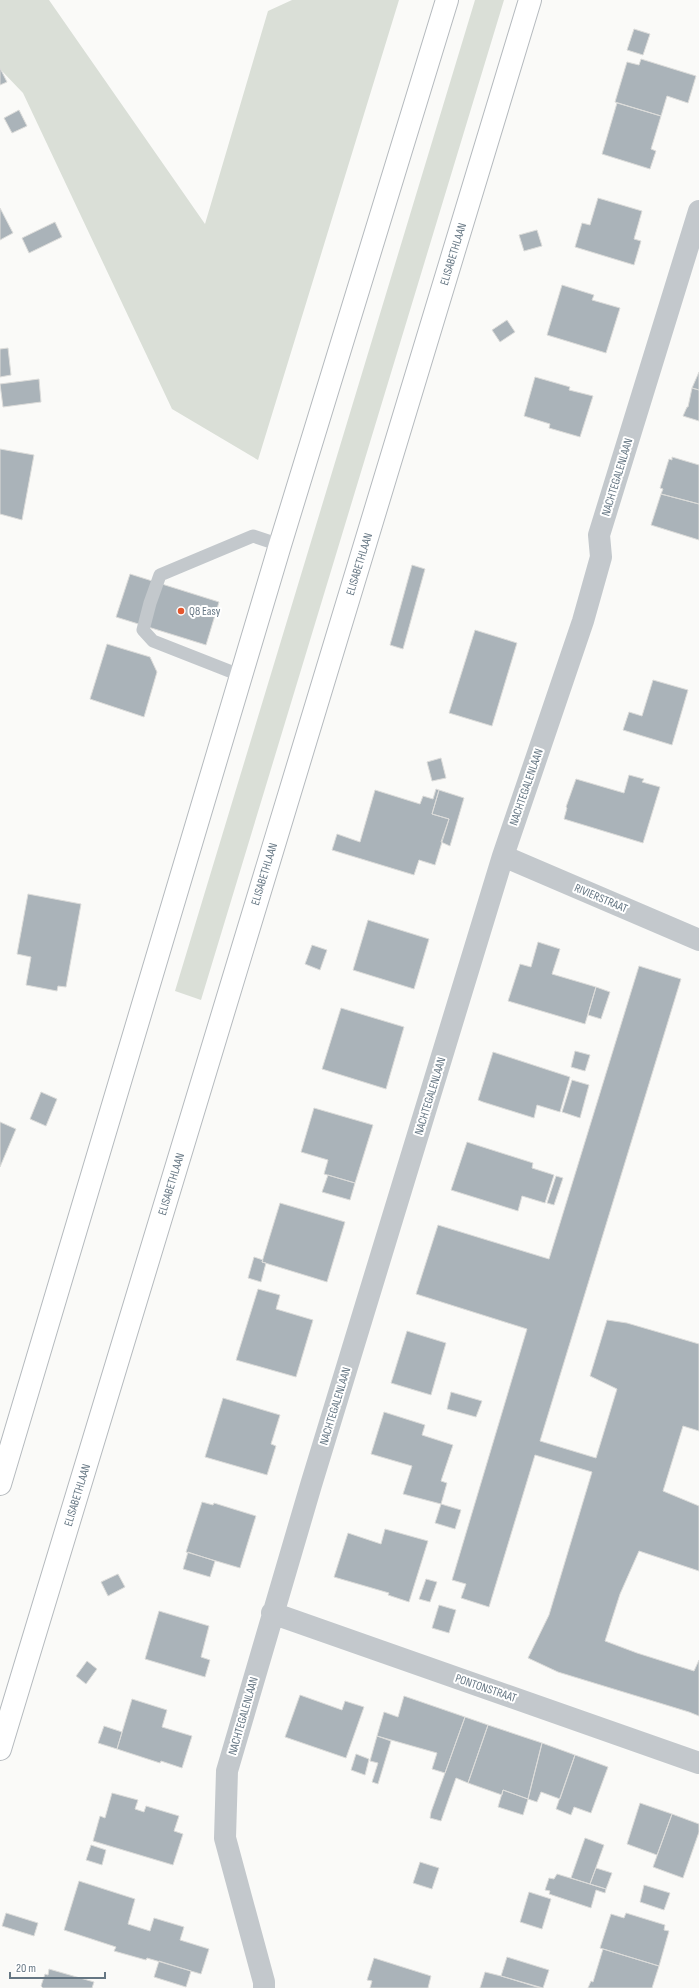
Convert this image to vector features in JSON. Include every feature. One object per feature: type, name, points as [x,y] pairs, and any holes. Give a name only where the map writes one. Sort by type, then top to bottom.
[{"type":"main road","points":[[0,1484],[280,545],[447,0]]},
{"type":"main road","name":"ELISABETHLAAN","points":[[0,1749],[530,0]]},
{"type":"street","name":"NACHTEGALENLAAN","points":[[264,1988],[264,1982],[225,1838],[227,1771],[272,1613],[503,856],[583,621],[601,557],[599,535],[699,211]]},
{"type":"street","name":"RIVIERSTRAAT","points":[[503,856],[699,940]]},
{"type":"street","name":"PONTONSTRAAT","points":[[272,1613],[699,1763]]},
{"type":"lane","points":[[242,676],[152,641],[143,630],[150,603],[160,575],[253,536],[280,545]]},
{"type":"shaded area","points":[[0,0],[49,0],[205,224],[268,11],[292,0],[399,0],[258,460],[172,409],[23,93],[0,69]]},
{"type":"shaded area","points":[[475,0],[504,0],[201,1000],[175,991]]},
{"type":"building","points":[[634,29],[650,34],[643,55],[627,50]]},
{"type":"building","points":[[641,59],[696,76],[688,103],[667,96],[661,116],[615,102],[627,62],[639,65]]},
{"type":"building","points":[[0,68],[7,82],[0,85]]},
{"type":"building","points":[[617,103],[661,116],[651,149],[656,151],[650,169],[602,154]]},
{"type":"building","points":[[19,110],[27,126],[12,133],[4,118]]},
{"type":"building","points":[[598,198],[642,211],[634,239],[641,241],[634,265],[575,247],[582,223],[590,225]]},
{"type":"building","points":[[0,208],[13,233],[0,240]]},
{"type":"building","points":[[55,222],[62,237],[29,253],[22,238]]},
{"type":"building","points":[[537,230],[542,246],[524,251],[519,235]]},
{"type":"building","points":[[562,285],[594,295],[592,300],[620,308],[606,353],[547,335]]},
{"type":"building","points":[[507,320],[515,332],[500,342],[492,330]]},
{"type":"building","points":[[8,348],[11,375],[0,377],[0,349]]},
{"type":"building","points":[[699,372],[699,390],[692,388]]},
{"type":"building","points":[[535,377],[570,387],[569,390],[593,396],[580,437],[549,428],[550,424],[524,416]]},
{"type":"building","points":[[39,379],[41,402],[3,407],[0,384]]},
{"type":"building","points":[[692,388],[699,390],[699,421],[683,416],[688,407]]},
{"type":"building","points":[[0,449],[34,455],[22,520],[0,514]]},
{"type":"building","points":[[672,457],[699,465],[699,504],[661,494],[663,489],[660,488],[669,459],[672,460]]},
{"type":"building","points":[[661,494],[699,504],[699,540],[651,525]]},
{"type":"building","points":[[412,565],[425,569],[403,649],[390,645]]},
{"type":"building","points":[[130,574],[219,602],[206,645],[116,617]]},
{"type":"building","points":[[475,630],[517,643],[492,726],[449,713]]},
{"type":"building","points":[[107,644],[150,657],[157,672],[144,717],[90,699]]},
{"type":"building","points":[[653,680],[688,690],[672,745],[623,730],[629,712],[642,716]]},
{"type":"building","points":[[441,758],[446,778],[432,781],[427,762]]},
{"type":"building","points":[[629,775],[644,779],[642,782],[660,787],[643,843],[564,819],[566,807],[576,779],[624,793]]},
{"type":"building","points":[[436,789],[439,790],[432,814],[449,819],[435,865],[419,860],[414,875],[332,850],[337,834],[360,842],[375,790],[420,804],[423,796],[433,799]]},
{"type":"building","points":[[439,790],[464,798],[450,846],[441,842],[449,819],[432,814]]},
{"type":"building","points":[[28,894],[81,904],[66,987],[58,986],[57,991],[26,985],[31,957],[17,954]]},
{"type":"building","points":[[368,920],[429,939],[414,989],[353,970]]},
{"type":"building","points":[[538,942],[560,949],[552,974],[596,987],[585,1024],[508,1001],[520,964],[531,967]]},
{"type":"building","points":[[312,945],[327,950],[320,970],[305,964]]},
{"type":"building","points":[[639,966],[681,979],[540,1441],[596,1458],[617,1389],[590,1376],[607,1320],[627,1323],[699,1344],[699,1431],[683,1426],[663,1491],[699,1506],[699,1571],[639,1551],[620,1594],[605,1641],[694,1671],[699,1660],[699,1716],[558,1672],[528,1658],[549,1615],[592,1472],[535,1455],[489,1607],[461,1598],[466,1584],[452,1580],[527,1329],[416,1294],[438,1225],[549,1259]]},
{"type":"building","points":[[596,987],[610,992],[601,1019],[588,1015]]},
{"type":"building","points":[[341,1008],[404,1027],[386,1089],[322,1069]]},
{"type":"building","points":[[575,1051],[590,1055],[585,1071],[571,1067]]},
{"type":"building","points":[[493,1052],[570,1077],[560,1112],[537,1105],[534,1118],[478,1100]]},
{"type":"building","points":[[572,1080],[589,1085],[580,1118],[562,1112]]},
{"type":"building","points":[[41,1092],[57,1099],[46,1126],[30,1119]]},
{"type":"building","points":[[314,1108],[373,1125],[355,1183],[324,1174],[328,1160],[301,1152]]},
{"type":"building","points":[[0,1122],[16,1129],[0,1167]]},
{"type":"building","points":[[467,1142],[533,1163],[532,1168],[554,1175],[545,1203],[522,1196],[518,1211],[451,1190]]},
{"type":"building","points":[[328,1175],[355,1183],[350,1200],[322,1192]]},
{"type":"building","points":[[556,1176],[563,1178],[554,1205],[547,1203]]},
{"type":"building","points":[[280,1203],[345,1222],[327,1282],[262,1262]]},
{"type":"building","points":[[254,1257],[263,1260],[262,1262],[266,1263],[261,1282],[248,1278]]},
{"type":"building","points":[[258,1289],[280,1295],[276,1309],[313,1320],[296,1377],[236,1360]]},
{"type":"building","points":[[407,1331],[446,1343],[431,1395],[391,1383]]},
{"type":"building","points":[[451,1392],[482,1401],[476,1417],[447,1409]]},
{"type":"building","points":[[223,1398],[280,1415],[271,1444],[276,1446],[267,1475],[205,1457]]},
{"type":"building","points":[[384,1412],[425,1425],[422,1435],[453,1445],[441,1481],[447,1483],[441,1504],[403,1494],[412,1466],[371,1454]]},
{"type":"building","points":[[202,1502],[213,1505],[214,1503],[256,1516],[240,1568],[186,1552]]},
{"type":"building","points":[[441,1504],[461,1510],[455,1529],[435,1523]]},
{"type":"building","points":[[385,1529],[428,1541],[409,1602],[388,1595],[389,1593],[334,1577],[348,1533],[381,1544]]},
{"type":"building","points":[[188,1552],[215,1561],[210,1577],[183,1569]]},
{"type":"building","points":[[118,1574],[125,1587],[108,1596],[101,1582]]},
{"type":"building","points":[[426,1579],[437,1582],[430,1602],[419,1599]]},
{"type":"building","points":[[439,1605],[456,1610],[449,1633],[432,1628]]},
{"type":"building","points":[[159,1611],[209,1626],[201,1657],[210,1660],[205,1677],[145,1659]]},
{"type":"building","points":[[87,1661],[97,1669],[86,1684],[76,1676]]},
{"type":"building","points":[[300,1695],[342,1710],[345,1701],[364,1707],[346,1758],[285,1737]]},
{"type":"building","points":[[404,1696],[465,1717],[445,1773],[432,1769],[437,1753],[377,1736],[384,1712],[398,1717]]},
{"type":"building","points":[[132,1699],[167,1710],[162,1727],[192,1736],[182,1768],[161,1761],[160,1763],[117,1749]]},
{"type":"building","points":[[465,1717],[488,1725],[468,1783],[456,1778],[441,1821],[430,1818],[431,1812]]},
{"type":"building","points":[[488,1725],[542,1743],[528,1799],[503,1790],[502,1795],[468,1783]]},
{"type":"building","points":[[104,1726],[122,1732],[117,1749],[98,1743]]},
{"type":"building","points":[[377,1736],[391,1741],[378,1784],[372,1782],[378,1763],[370,1761]]},
{"type":"building","points":[[542,1743],[575,1755],[560,1799],[541,1792],[537,1802],[528,1799]]},
{"type":"building","points":[[356,1754],[369,1759],[365,1775],[351,1770]]},
{"type":"building","points":[[575,1755],[608,1767],[591,1813],[574,1807],[571,1815],[556,1809]]},
{"type":"building","points":[[503,1790],[528,1799],[523,1815],[498,1807]]},
{"type":"building","points":[[112,1793],[138,1800],[135,1809],[144,1812],[146,1806],[179,1816],[174,1831],[183,1834],[173,1865],[93,1841],[100,1816],[105,1818]]},
{"type":"building","points":[[640,1803],[672,1814],[657,1855],[627,1844]]},
{"type":"building","points":[[672,1814],[699,1824],[699,1832],[683,1878],[653,1867]]},
{"type":"building","points":[[585,1838],[604,1845],[590,1884],[571,1878]]},
{"type":"building","points":[[91,1845],[106,1850],[102,1865],[86,1860]]},
{"type":"building","points":[[420,1862],[439,1868],[432,1889],[413,1883]]},
{"type":"building","points":[[596,1868],[612,1873],[606,1889],[590,1884]]},
{"type":"building","points":[[557,1874],[606,1889],[605,1893],[596,1890],[591,1908],[549,1894],[550,1891],[545,1890],[549,1878],[554,1879]]},
{"type":"building","points":[[79,1881],[135,1899],[128,1924],[150,1931],[154,1918],[184,1927],[180,1940],[209,1949],[201,1974],[147,1958],[146,1960],[114,1951],[116,1947],[64,1930]]},
{"type":"building","points":[[644,1885],[670,1893],[664,1910],[640,1902]]},
{"type":"building","points":[[529,1892],[551,1899],[542,1929],[520,1922]]},
{"type":"building","points":[[6,1913],[38,1923],[34,1936],[2,1926]]},
{"type":"building","points":[[626,1913],[665,1925],[664,1930],[669,1931],[659,1966],[600,1948],[611,1914],[624,1918]]},
{"type":"building","points":[[603,1949],[659,1966],[652,1988],[588,1988],[591,1981],[593,1982]]},
{"type":"building","points":[[507,1957],[549,1970],[543,1988],[501,1976]]},
{"type":"building","points":[[374,1958],[431,1976],[428,1988],[370,1988],[372,1981],[367,1980]]},
{"type":"building","points":[[159,1961],[191,1971],[186,1987],[154,1977]]},
{"type":"building","points":[[49,1969],[94,1982],[92,1988],[43,1988],[41,1986],[45,1974],[48,1975]]},
{"type":"building","points":[[485,1972],[501,1976],[540,1988],[480,1988]]},
{"type":"place","name":"Q8 Easy","points":[[181,611]]}]
